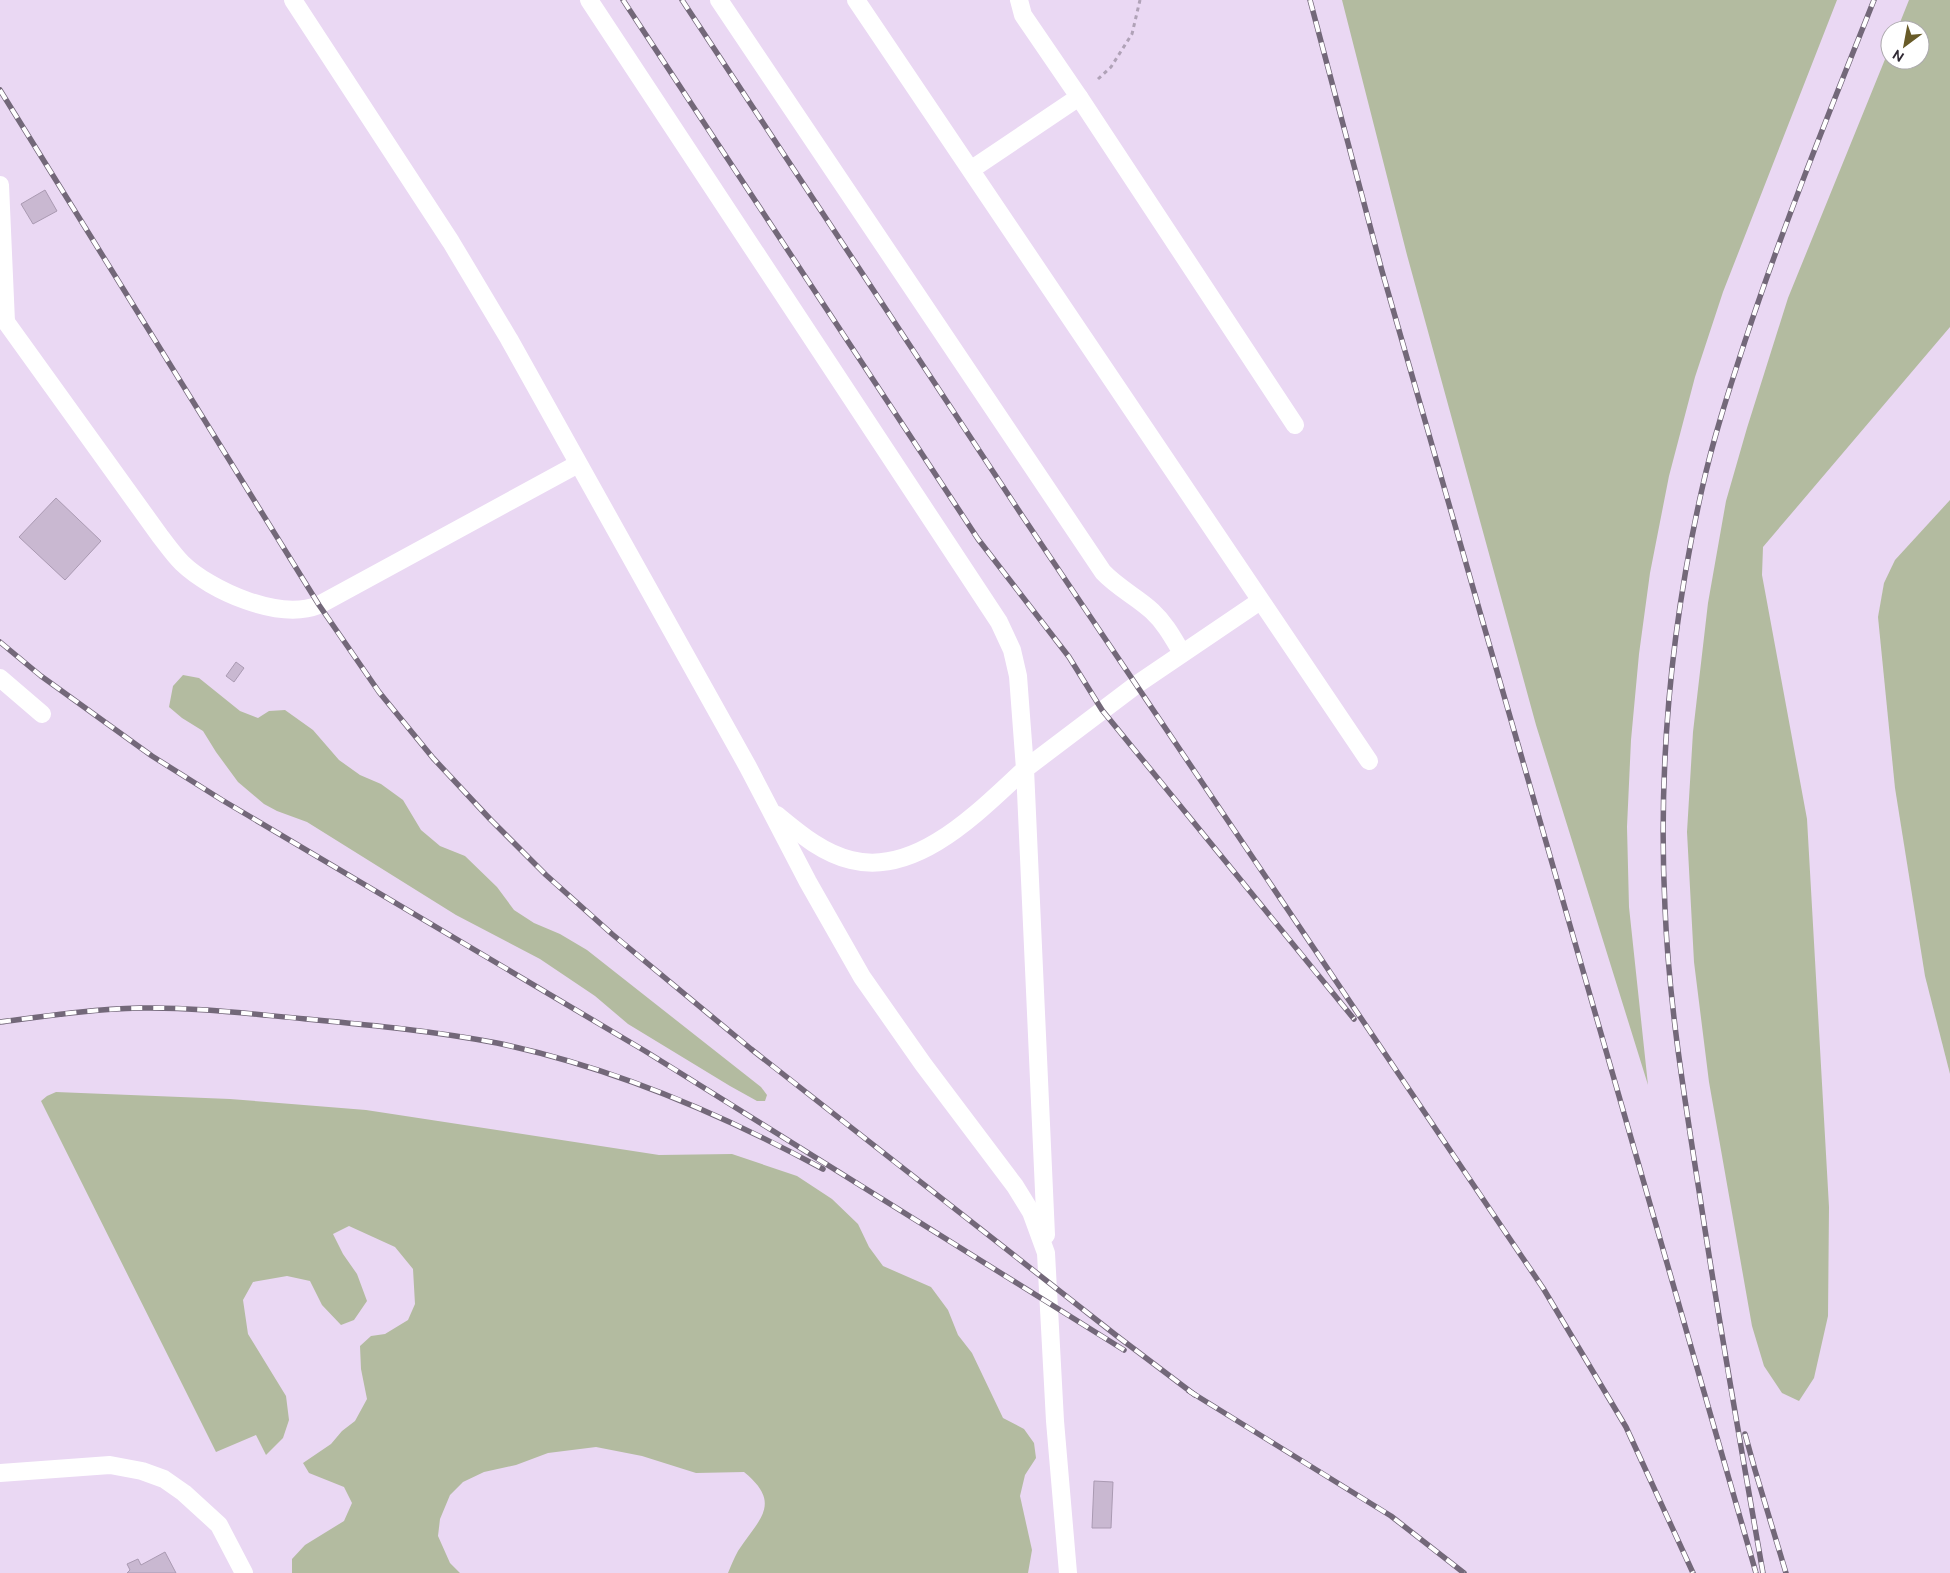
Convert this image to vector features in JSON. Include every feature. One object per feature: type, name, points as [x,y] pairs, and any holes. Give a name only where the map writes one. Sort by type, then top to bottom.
[{"type":"lane","points":[[293,0],[451,242],[509,339],[862,977],[923,1064],[1014,1186],[1031,1212],[1046,1253]]},
{"type":"lane","points":[[589,0],[999,622],[1012,650],[1018,676],[1025,769],[1052,1378],[1068,1573]]},
{"type":"lane","points":[[719,0],[1103,572],[1114,584],[1152,610],[1163,622],[1182,653]]},
{"type":"lane","points":[[856,0],[972,169],[1369,761]]},
{"type":"lane","points":[[1019,0],[1023,15],[1079,97],[1294,425]]},
{"type":"lane","points":[[972,169],[1079,97]]},
{"type":"lane","points":[[0,185],[3,319],[160,536],[182,563],[211,584],[248,601],[298,611],[308,610],[578,464]]},
{"type":"lane","points":[[769,808],[821,848],[851,860],[879,863],[909,856],[940,840],[970,818],[1025,769],[1102,710],[1260,601]]},
{"type":"lane","points":[[0,678],[42,714]]},
{"type":"lane","points":[[0,1473],[110,1465],[142,1471],[164,1479],[184,1493],[219,1525],[244,1573]]},
{"type":"path","points":[[1079,97],[1111,68],[1132,34],[1140,0]]},
{"type":"green space","points":[[1342,0],[1837,0],[1723,292],[1695,377],[1669,476],[1650,573],[1639,654],[1631,740],[1627,827],[1629,907],[1648,1085],[1536,725],[1407,255]]},
{"type":"green space","points":[[1909,0],[1950,0],[1950,327],[1763,547],[1762,575],[1807,819],[1829,1207],[1828,1316],[1814,1378],[1799,1401],[1782,1393],[1764,1366],[1752,1326],[1709,1082],[1694,962],[1687,832],[1693,732],[1708,603],[1726,501],[1788,298],[1881,70],[1930,70],[1930,20],[1901,20]]},
{"type":"green space","points":[[1950,500],[1950,1074],[1925,976],[1895,788],[1878,617],[1884,583],[1895,560]]},
{"type":"green space","points":[[183,675],[199,678],[240,711],[258,718],[269,711],[285,710],[313,730],[339,760],[360,775],[381,784],[403,800],[421,830],[440,846],[465,856],[497,887],[514,910],[534,923],[560,934],[587,950],[761,1087],[767,1095],[765,1101],[757,1101],[730,1086],[628,1024],[595,996],[540,959],[456,915],[307,822],[264,804],[238,782],[203,731],[169,707],[173,686]]},
{"type":"green space","points":[[56,1092],[230,1099],[366,1110],[659,1155],[732,1154],[797,1176],[832,1199],[858,1224],[869,1247],[883,1266],[931,1287],[948,1310],[958,1335],[972,1353],[1003,1418],[1024,1429],[1034,1443],[1036,1458],[1025,1475],[1020,1496],[1032,1550],[1028,1573],[728,1573],[738,1551],[764,1512],[765,1503],[756,1483],[744,1472],[696,1473],[642,1456],[596,1447],[548,1453],[516,1465],[484,1472],[463,1482],[450,1495],[440,1519],[438,1536],[450,1563],[460,1573],[292,1573],[292,1559],[305,1545],[344,1521],[352,1503],[344,1487],[309,1473],[303,1463],[331,1444],[342,1431],[355,1421],[367,1399],[361,1369],[360,1346],[371,1336],[385,1334],[408,1320],[415,1304],[413,1269],[395,1247],[349,1226],[333,1234],[343,1254],[357,1274],[367,1301],[354,1320],[341,1325],[322,1305],[310,1281],[287,1276],[253,1282],[243,1300],[248,1334],[286,1396],[289,1420],[283,1438],[266,1455],[256,1435],[216,1452],[41,1101]]},
{"type":"building","points":[[45,190],[57,211],[33,224],[21,204]]},
{"type":"building","points":[[56,498],[101,541],[65,580],[19,537]]},
{"type":"building","points":[[236,662],[244,668],[234,682],[226,676]]},
{"type":"building","points":[[1094,1481],[1113,1482],[1111,1528],[1092,1528]]},
{"type":"building","points":[[165,1552],[176,1573],[127,1573],[130,1570],[127,1564],[138,1559],[141,1565]]},
{"type":"railway","points":[[623,0],[978,539],[1069,657],[1102,710],[1354,1019]]},
{"type":"railway","points":[[682,0],[1023,517],[1543,1288],[1626,1427],[1693,1573]]},
{"type":"railway","points":[[1310,0],[1382,271],[1756,1573]]},
{"type":"railway","points":[[1763,1573],[1715,1291],[1683,1089],[1674,1017],[1667,944],[1663,855],[1665,750],[1669,697],[1682,592],[1706,470],[1716,433],[1775,255],[1874,0]]},
{"type":"railway","points":[[0,90],[319,605],[379,692],[433,758],[546,875],[612,934],[751,1049],[1195,1395]]},
{"type":"railway","points":[[0,642],[41,676],[152,756],[222,800],[645,1051],[1124,1350]]},
{"type":"railway","points":[[0,1022],[105,1010],[140,1008],[182,1009],[378,1026],[497,1043],[582,1065],[664,1094],[745,1129],[823,1169]]},
{"type":"railway","points":[[1189,1391],[1391,1516],[1464,1573]]},
{"type":"railway","points":[[1745,1434],[1786,1573]]}]
